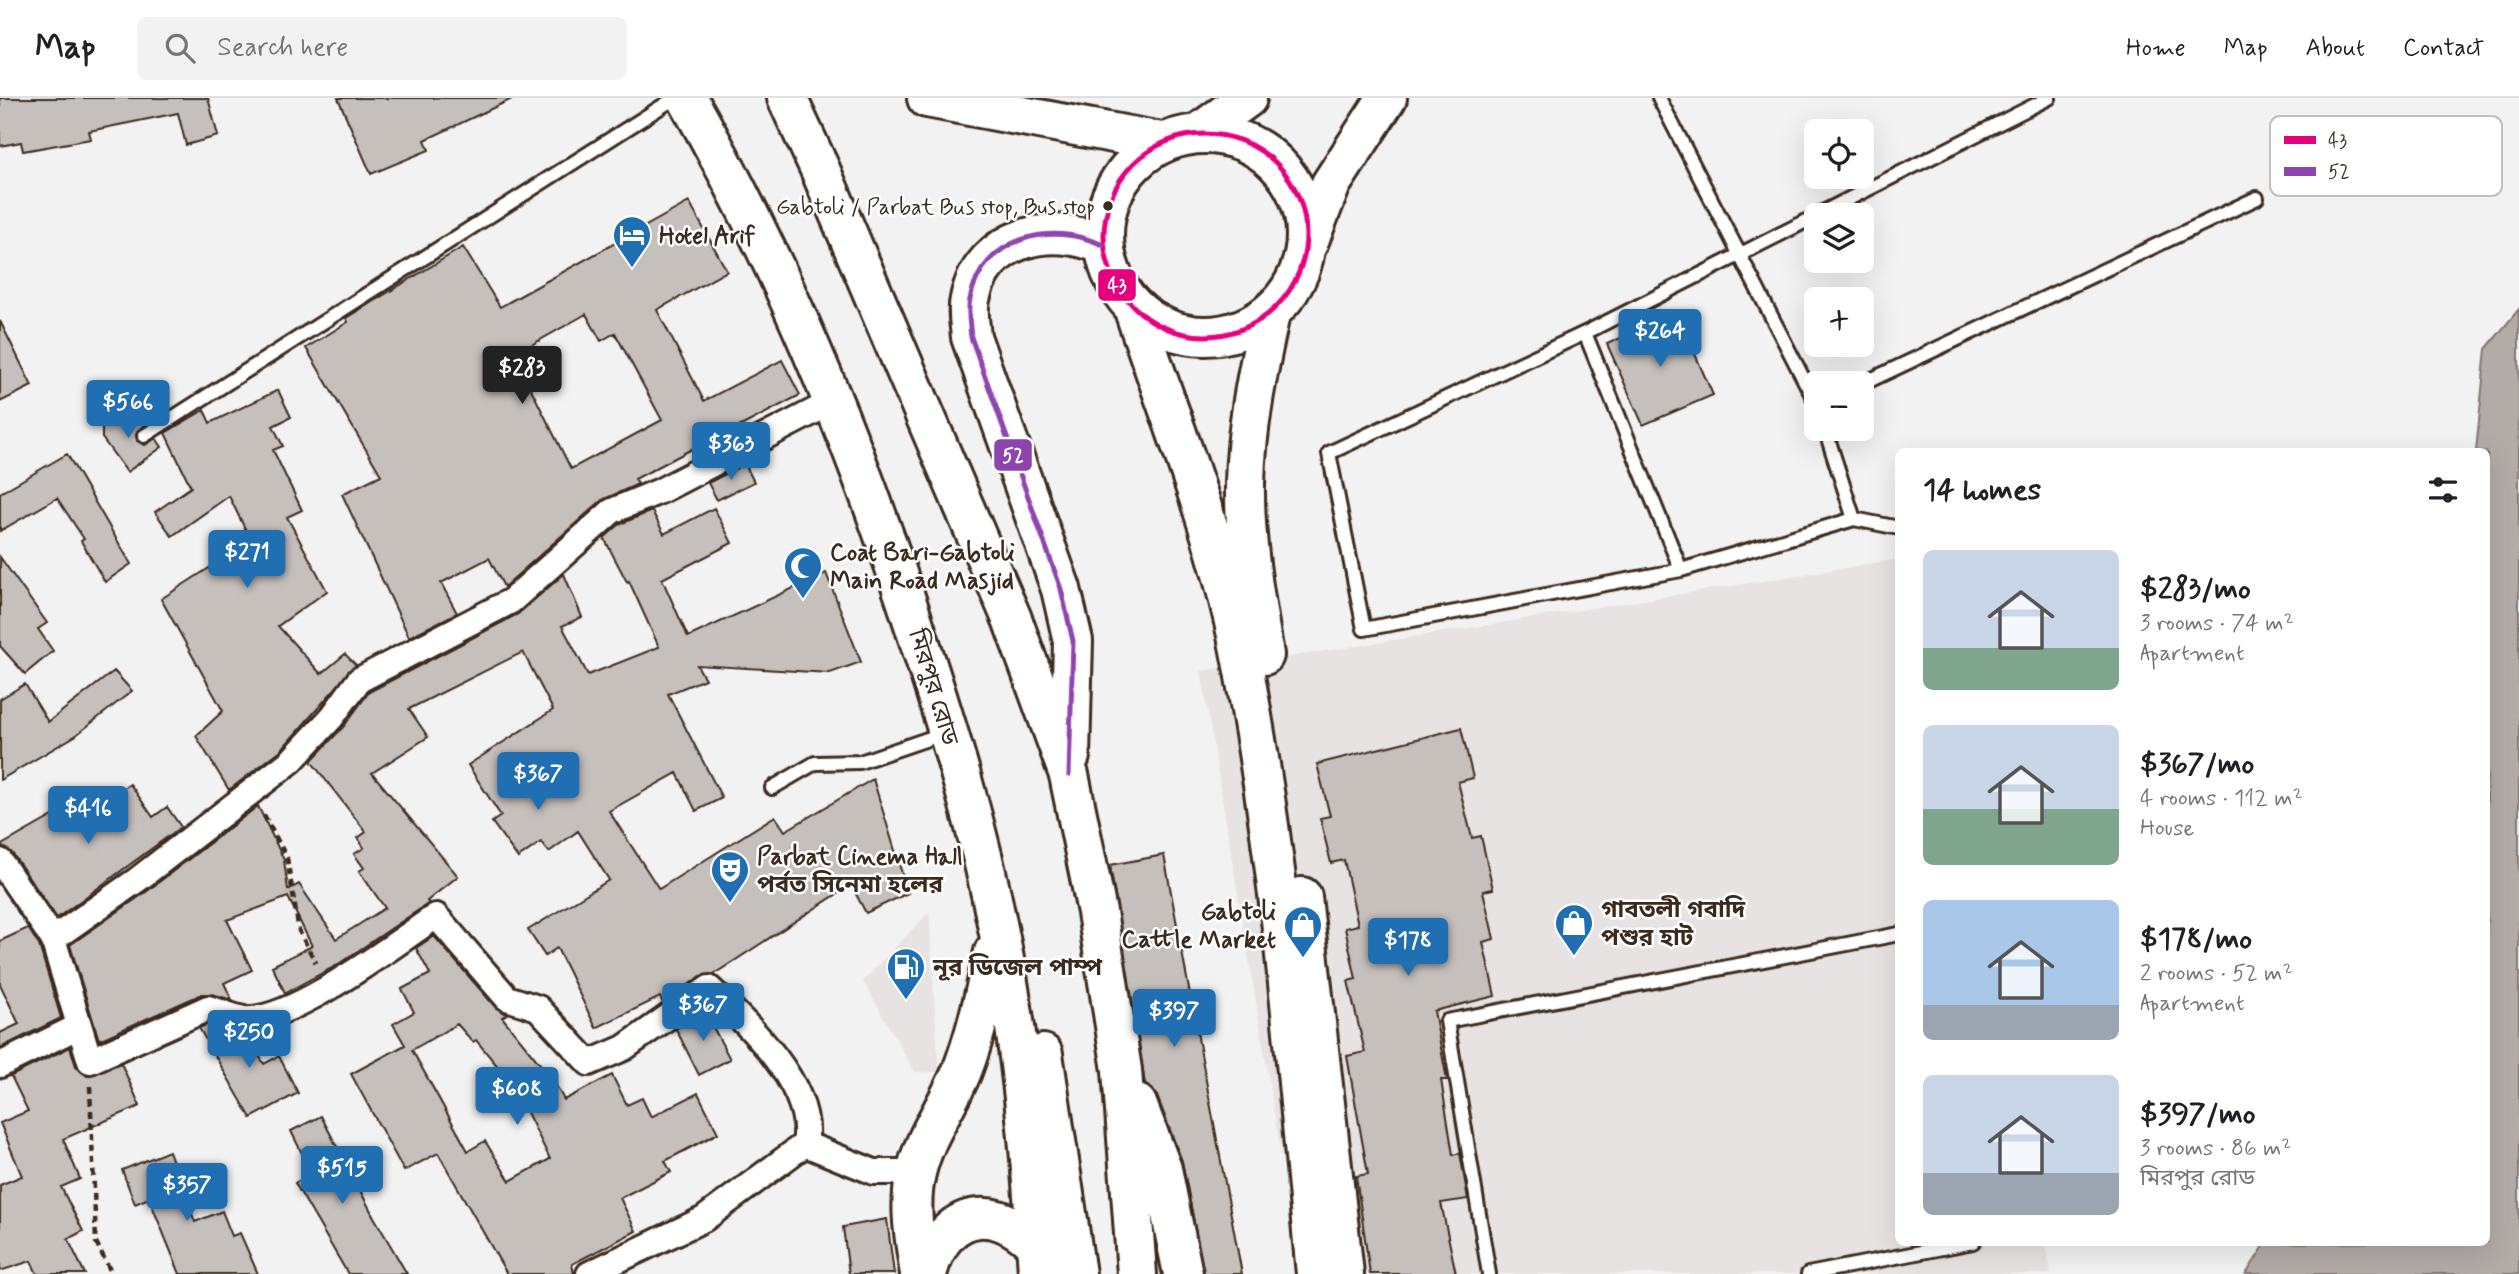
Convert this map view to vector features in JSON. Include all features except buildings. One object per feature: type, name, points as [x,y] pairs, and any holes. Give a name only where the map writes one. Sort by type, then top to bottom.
[{"type":"highway","name":"মিরপুর রোড","points":[[687,98],[733,178],[788,289],[834,401],[895,565],[975,821],[999,930],[1020,1067],[1037,1259]]},
{"type":"highway","points":[[787,98],[1012,619],[1069,775],[1097,912],[1122,1070],[1137,1274]]},
{"type":"highway","points":[[927,98],[1161,142]]},
{"type":"highway","points":[[1199,133],[1247,98]]},
{"type":"highway","points":[[1133,307],[1157,325],[1186,335],[1216,337],[1245,329],[1270,314],[1288,294],[1301,271],[1307,245],[1331,184],[1387,98]]},
{"type":"highway","points":[[1307,245],[1304,210],[1289,178],[1265,153],[1234,137],[1199,133],[1161,142],[1135,160],[1116,185],[1105,214],[1104,245],[1113,279],[1133,307],[1205,522],[1238,642],[1266,800],[1316,1274]]},
{"type":"highway","points":[[1069,775],[1073,641],[1061,589],[971,337],[969,300],[979,274],[997,252],[1027,237],[1055,232],[1068,233],[1081,235],[1104,245]]},
{"type":"highway","points":[[1270,314],[1254,390],[1245,484],[1251,575],[1310,954],[1344,1274]]},
{"type":"highway","points":[[920,1274],[913,1229],[912,1202],[916,1171],[937,1120],[961,1073],[977,1029],[999,930]]},
{"type":"highway","points":[[999,930],[1040,1039],[1076,1274]]},
{"type":"highway","points":[[1122,1070],[1162,1170],[1183,1274]]},
{"type":"highway","points":[[927,1274],[934,1249],[944,1235],[958,1224],[993,1218],[1012,1224],[1037,1259],[1059,1274]]},
{"type":"street","points":[[53,939],[136,880],[291,761],[332,718],[359,680],[512,601],[612,511],[660,491],[834,401]]},
{"type":"street","points":[[0,860],[53,939],[90,1061],[208,1008],[244,1018],[265,1016],[295,1006],[436,916],[507,998],[538,1008],[590,1063],[624,1048],[709,988],[746,1021],[789,1074],[808,1131],[805,1144],[704,1219],[589,1274]]},
{"type":"street","points":[[0,1065],[79,1026]]},
{"type":"street","points":[[805,1144],[874,1172],[916,1171]]},
{"type":"lane","points":[[144,436],[675,98]]},
{"type":"lane","points":[[1843,203],[2049,98]]},
{"type":"lane","points":[[1662,99],[1804,379]]},
{"type":"lane","points":[[1874,378],[2257,198]]},
{"type":"lane","points":[[1804,222],[1585,333],[1329,453],[1364,629],[1681,569],[1854,519],[1895,527]]},
{"type":"lane","points":[[1585,333],[1681,569]]},
{"type":"lane","points":[[1829,441],[1854,519]]},
{"type":"lane","points":[[772,788],[816,763],[860,762],[948,732]]},
{"type":"lane","points":[[1489,1274],[1447,1021],[1895,935]]},
{"type":"lane","points":[[1808,1274],[1952,1246]]},
{"type":"path","points":[[252,791],[287,858],[299,931],[327,986]]},
{"type":"path","points":[[90,1061],[96,1242],[112,1274]]},
{"type":"shaded area","points":[[2519,309],[2519,1274],[2246,1274],[2264,1246],[2490,1246],[2490,448],[2476,448],[2486,349]]},
{"type":"shaded area","name":"গাবতলী গবাদি পশুর হাট","points":[[1895,560],[1895,1246],[2046,1246],[2051,1274],[1301,1274],[1201,671]]},
{"type":"shaded area","points":[[929,912],[939,1072],[915,1072],[863,981]]},
{"type":"transit line","name":"43","points":[[1205,134],[1244,141],[1277,163],[1299,196],[1306,235],[1299,274],[1277,307],[1244,329],[1205,336],[1166,329],[1133,307],[1111,274],[1104,235],[1111,196],[1133,163],[1166,141],[1205,134]]},
{"type":"transit line","name":"52","points":[[1069,775],[1073,641],[1061,589],[971,337],[969,308],[977,278],[989,261],[1004,248],[1022,239],[1063,234],[1103,245]]},
{"type":"place","name":"Gabtoli / Parbat Bus stop, Bus stop","points":[[1108,206]]},
{"type":"place","name":"Hotel Arif","points":[[632,269]]},
{"type":"place","name":"Coat Bari-Gabtoli Main Road Masjid","points":[[803,600]]},
{"type":"place","name":"Parbat Cinema Hall পর্বত সিনেমা হলের","points":[[730,904]]},
{"type":"place","name":"গাবতলী গবাদি পশুর হাট","points":[[1574,957]]},
{"type":"place","name":"Gabtoli Cattle Market","points":[[1303,959]]},
{"type":"place","name":"নূর ডিজেল পাম্প","points":[[906,1001]]}]
